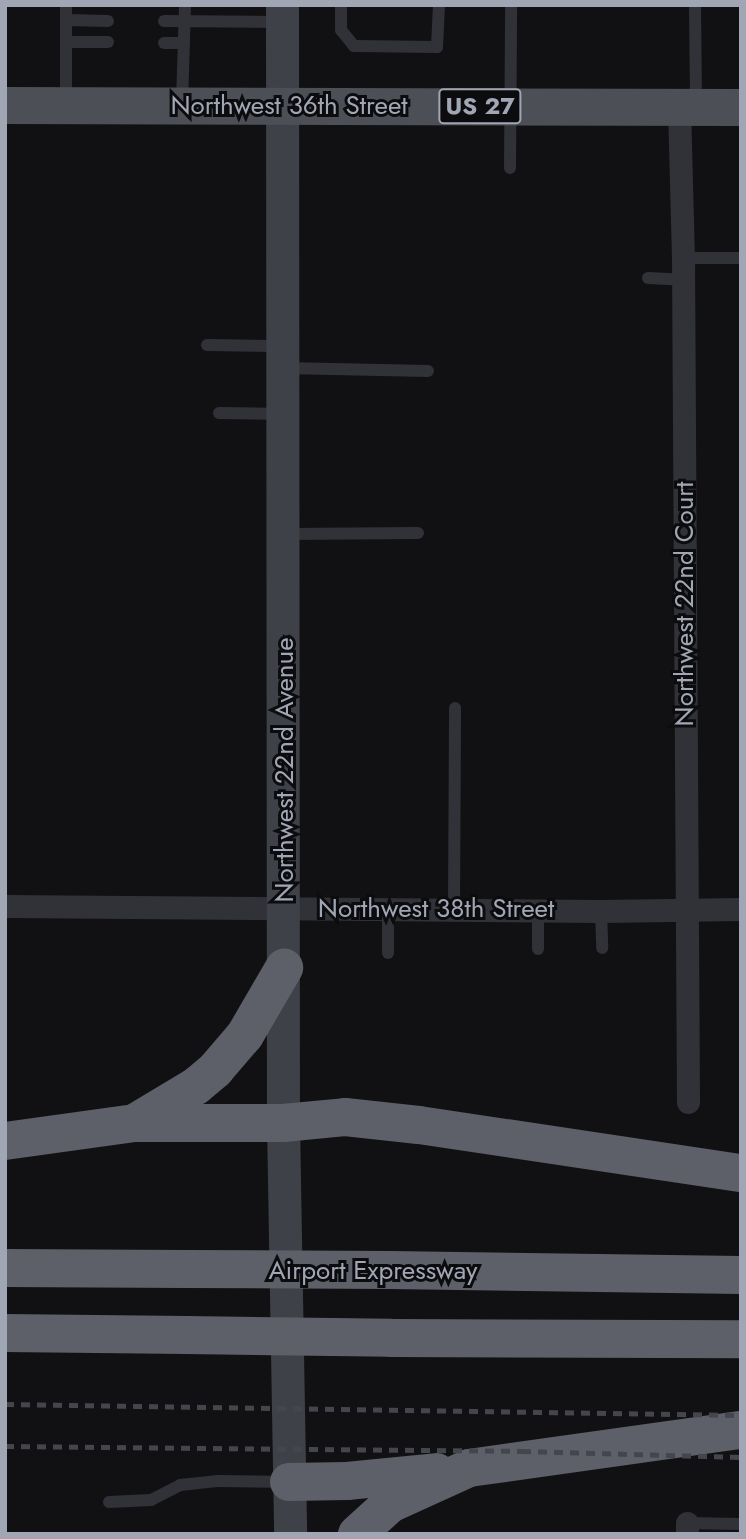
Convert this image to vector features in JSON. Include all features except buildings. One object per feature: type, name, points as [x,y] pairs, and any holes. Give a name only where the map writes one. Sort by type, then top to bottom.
[{"type":"highway","points":[[135,1123],[196,1086],[215,1070],[245,1035],[284,968]]},
{"type":"highway","points":[[5,1141],[135,1123],[283,1123],[345,1117],[396,1122],[741,1173]]},
{"type":"highway","name":"Airport Expressway","points":[[5,1268],[741,1275]]},
{"type":"highway","points":[[5,1333],[741,1339]]},
{"type":"highway","points":[[289,1482],[346,1481],[469,1468],[741,1430]]},
{"type":"highway","points":[[357,1534],[390,1504],[469,1468]]},
{"type":"main road","name":"Northwest 22nd Avenue","points":[[282,14],[285,534],[283,1123],[290,1534]]},
{"type":"main road","name":"Northwest 36th Street","points":[[5,105],[741,107]]},
{"type":"street","name":"Northwest 22nd Court","points":[[687,106],[683,269],[688,1102]]},
{"type":"street","name":"Northwest 38th Street","points":[[5,906],[601,911],[741,909]]},
{"type":"lane","points":[[66,5],[66,105]]},
{"type":"lane","points":[[182,106],[185,5]]},
{"type":"lane","points":[[341,5],[341,30],[354,46],[437,47],[439,5]]},
{"type":"lane","points":[[510,168],[511,5]]},
{"type":"lane","points":[[687,106],[695,5]]},
{"type":"lane","points":[[164,21],[184,22],[282,14]]},
{"type":"lane","points":[[66,20],[108,20]]},
{"type":"lane","points":[[66,42],[108,42]]},
{"type":"lane","points":[[164,43],[184,43]]},
{"type":"lane","points":[[648,278],[741,258]]},
{"type":"lane","points":[[207,345],[283,357],[428,371]]},
{"type":"lane","points":[[219,413],[283,414]]},
{"type":"lane","points":[[285,534],[418,533]]},
{"type":"lane","points":[[454,909],[455,708]]},
{"type":"lane","points":[[388,910],[388,953]]},
{"type":"lane","points":[[538,910],[538,949]]},
{"type":"lane","points":[[601,911],[601,948]]},
{"type":"lane","points":[[109,1502],[151,1500],[180,1485],[216,1481],[289,1482]]},
{"type":"lane","points":[[687,1529],[741,1524]]},
{"type":"railway","points":[[5,1404],[741,1415]]},
{"type":"railway","points":[[5,1446],[522,1451],[741,1457]]}]
